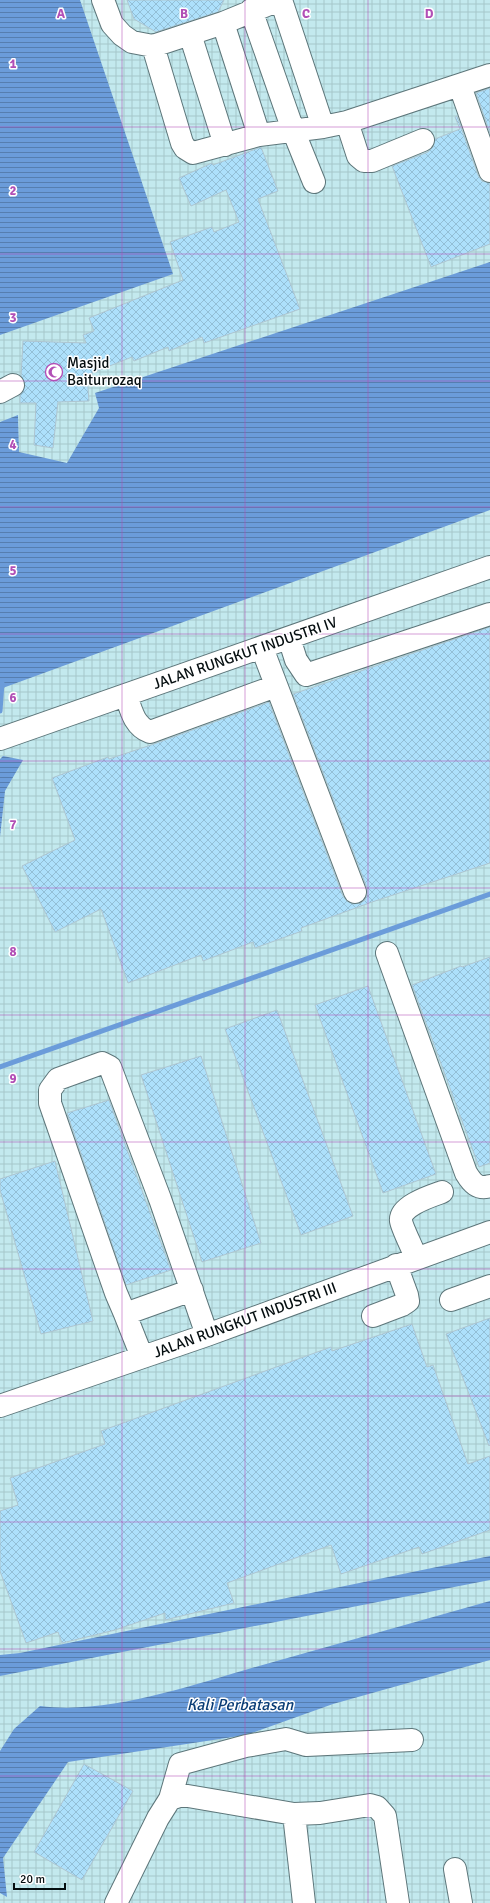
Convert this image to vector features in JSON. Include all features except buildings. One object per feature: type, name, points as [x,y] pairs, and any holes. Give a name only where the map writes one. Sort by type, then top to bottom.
[{"type":"street","points":[[103,0],[112,24],[122,35],[132,42],[153,46],[223,23],[251,10],[280,0],[323,127]]},
{"type":"street","points":[[251,10],[293,130],[314,182]]},
{"type":"street","points":[[223,23],[259,135]]},
{"type":"street","points":[[190,34],[225,145]]},
{"type":"street","points":[[153,46],[182,143],[185,148],[193,153],[259,135],[323,127],[347,122],[490,75]]},
{"type":"street","points":[[460,86],[490,171]]},
{"type":"street","points":[[347,122],[358,156],[364,161],[372,160],[423,140]]},
{"type":"street","name":"JALAN RUNGKUT INDUSTRI IV","points":[[0,738],[262,648],[490,567]]},
{"type":"street","points":[[288,638],[296,660],[306,674],[490,614]]},
{"type":"street","points":[[262,648],[354,892]]},
{"type":"street","points":[[126,695],[134,718],[142,729],[150,732],[276,686]]},
{"type":"street","points":[[387,953],[466,1173],[471,1182],[478,1186],[485,1188],[490,1186]]},
{"type":"street","points":[[142,1357],[116,1293],[50,1103],[50,1090],[58,1080],[83,1069],[102,1063],[110,1067],[192,1290],[207,1335]]},
{"type":"street","points":[[416,1258],[401,1220],[403,1213],[409,1207],[442,1192]]},
{"type":"street","name":"JALAN RUNGKUT INDUSTRI III","points":[[0,1406],[207,1335],[490,1232]]},
{"type":"street","points":[[373,1316],[402,1305],[408,1301],[408,1295],[396,1265]]},
{"type":"street","points":[[451,1300],[490,1286]]},
{"type":"street","points":[[125,1314],[192,1290]]},
{"type":"street","points":[[116,1903],[158,1818],[170,1799],[180,1764],[231,1750],[286,1739],[306,1745],[412,1740]]},
{"type":"street","points":[[170,1799],[182,1795],[294,1814],[326,1812],[370,1805],[377,1807],[385,1816],[398,1903]]},
{"type":"street","points":[[294,1814],[304,1903]]},
{"type":"street","points":[[455,1869],[461,1903]]},
{"type":"shaded area","points":[[0,0],[490,0],[490,1903],[0,1903]]},
{"type":"water","points":[[0,0],[80,0],[173,274],[0,335]]},
{"type":"water","points":[[490,262],[490,510],[0,689],[0,422],[18,415],[19,452],[67,463],[99,408],[95,393]]},
{"type":"water","points":[[3,756],[23,760],[5,791],[0,837],[0,759]]},
{"type":"water","points":[[490,1556],[490,1580],[0,1676],[0,1655],[20,1653]]},
{"type":"water","name":"Kali Perbatasan","points":[[490,1601],[490,1660],[333,1704],[246,1735],[68,1762],[3,1858],[7,1897],[0,1893],[0,1751],[14,1729],[40,1706],[66,1708],[94,1706],[150,1696]]},
{"type":"waterway","points":[[0,711],[2,683]]},
{"type":"waterway","points":[[0,1067],[490,894]]},
{"type":"place","name":"Masjid Baiturrozaq","points":[[54,372]]}]
